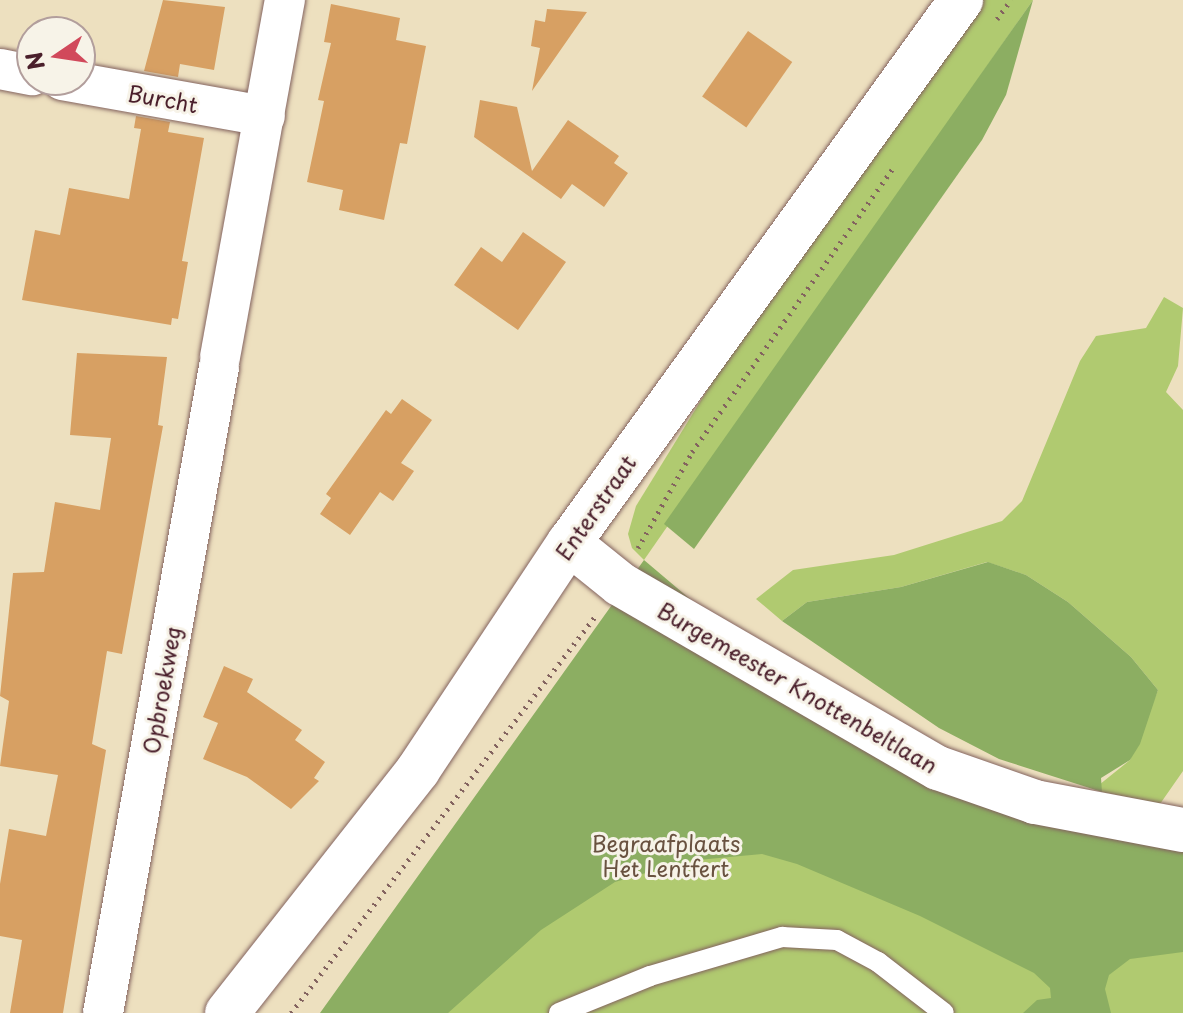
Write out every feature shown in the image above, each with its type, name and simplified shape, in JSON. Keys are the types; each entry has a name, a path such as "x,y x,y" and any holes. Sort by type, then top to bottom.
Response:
{"main road":[{"name":"Enterstraat","path":"227,1013 418,770 569,543 977,13"},
{"name":"Burgemeester Knottenbeltlaan","path":"569,543 620,584 938,768 1035,802 1183,830"}],"street":[{"name":"Opbroekweg","path":"103,1013 285,0"},
{"name":"Burcht","path":"96,86 265,116"}],"lane":[{"path":"559,1013 650,976 782,937 837,940 878,962 944,1013"}],"path":[{"path":"977,13 1011,0"},
{"path":"291,1013 620,584 692,452 901,156"}],"green space":[{"path":"983,0 1033,0 644,560 632,548 628,534 636,506 722,366"},
{"path":"1033,0 1006,95 982,140 694,549 664,524"},
{"path":"1164,297 1183,308 1178,366 1166,392 1183,410 1183,771 1160,804 1102,792 1099,785 1130,760 1158,690 1131,657 1068,602 1026,575 987,562 901,587 807,602 782,621 756,599 793,570 894,555 1002,521 1022,501 1080,361 1096,336 1146,328"},
{"name":"Begraafplaats Het Lentfert","path":"644,560 716,621 868,730 1183,848 1183,952 1130,959 1109,975 1105,989 1111,1013 1023,1013 1037,1000 1051,998 1050,988 1034,973 920,916 797,864 762,854 687,861 615,882 541,930 448,1013 320,1013"},
{"path":"988,562 1026,575 1068,602 1131,657 1158,690 1140,744 1130,760 1101,778 1102,792 999,759 939,728 782,621 807,602 901,587"},
{"name":"Begraafplaats Het Lentfert","path":"622,646 1183,889 1183,1013 355,1013"}],"building":[{"path":"163,0 225,7 214,70 180,64 178,77 144,71"},
{"path":"331,4 400,18 396,40 426,46 407,144 400,143 384,220 339,210 343,190 307,182 324,101 318,100 331,43 324,42"},
{"path":"547,9 587,12 532,91 540,48 531,46 535,20 545,22"},
{"path":"748,31 792,62 746,128 702,97"},
{"path":"480,100 517,107 532,171 568,120 619,156 614,163 628,173 604,207 572,184 561,199 474,137"},
{"path":"136,116 170,122 168,132 204,138 182,261 188,262 178,319 172,318 171,325 22,300 35,230 60,235 69,188 129,199 141,129 134,128"},
{"path":"523,232 566,262 518,330 454,285 481,247 502,262"},
{"path":"77,353 167,357 158,425 163,426 122,654 107,651 92,744 106,750 63,1013 10,1013 22,940 0,936 0,884 9,829 46,836 58,775 0,766 9,701 0,696 13,573 44,572 55,502 100,510 111,438 70,435"},
{"path":"402,399 432,420 401,463 414,471 393,501 380,492 350,535 320,514 331,498 326,494 386,410 391,414"},
{"path":"224,666 253,679 247,692 302,730 295,740 325,762 314,778 319,781 291,809 247,777 203,759 218,723 203,717"}]}
